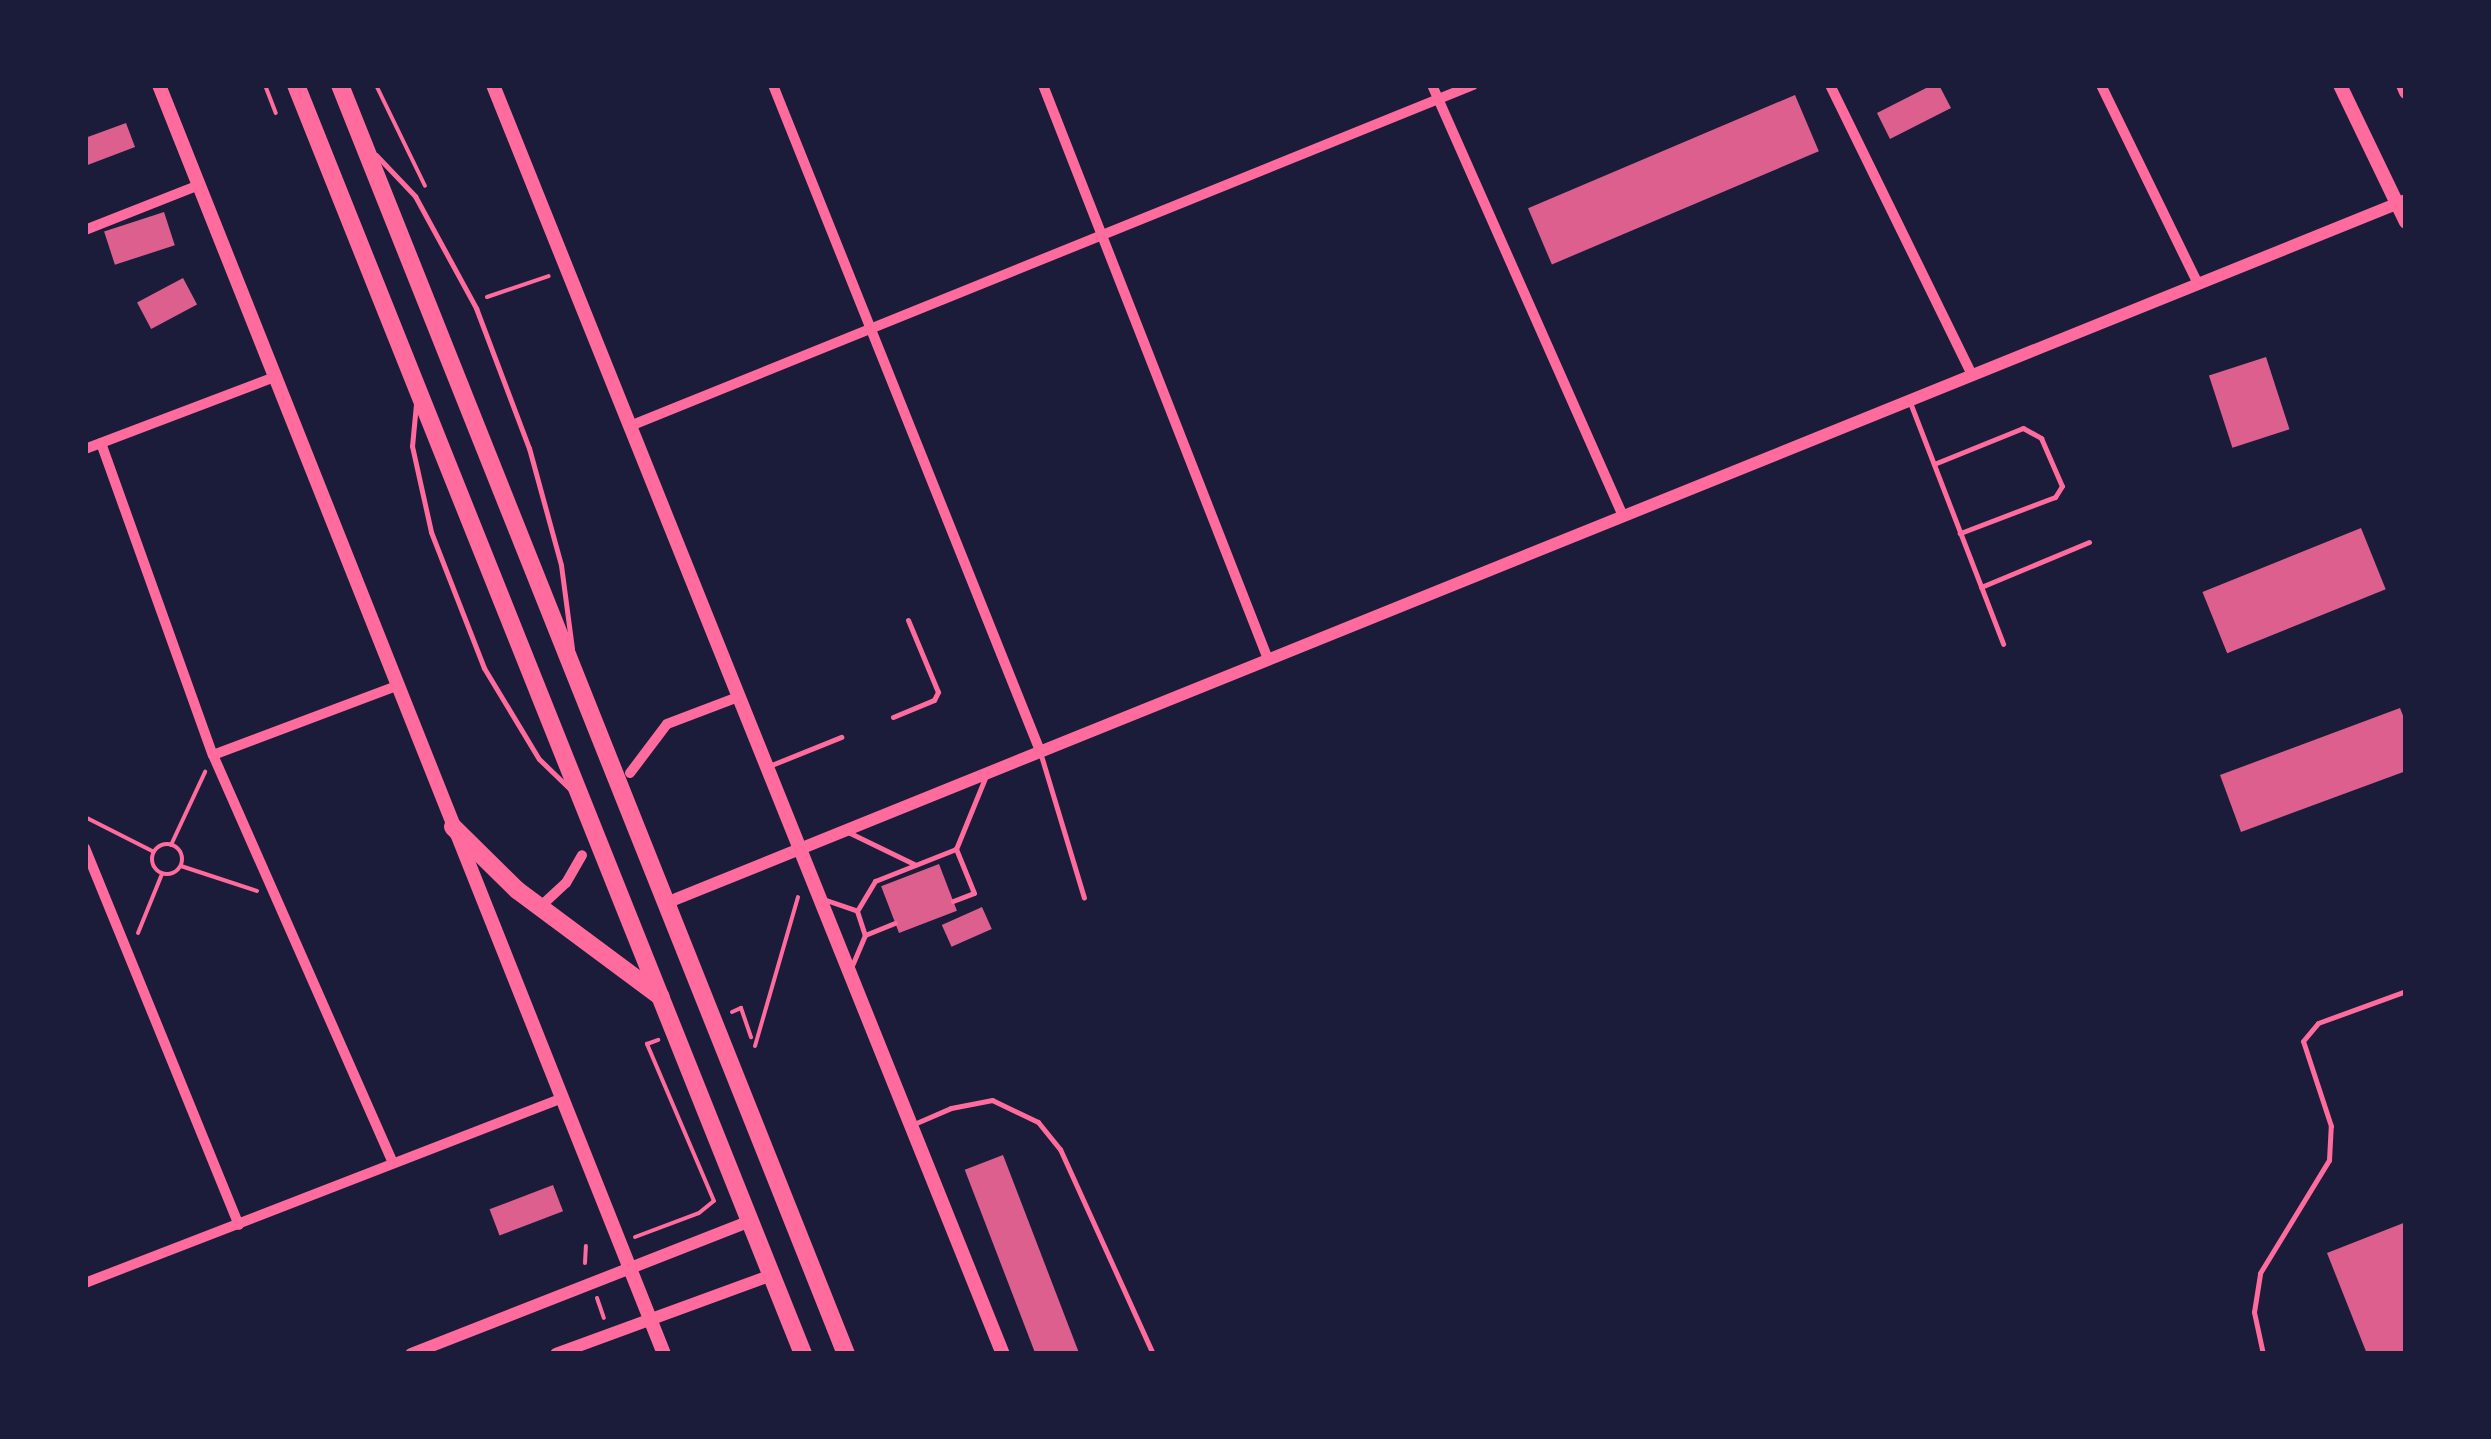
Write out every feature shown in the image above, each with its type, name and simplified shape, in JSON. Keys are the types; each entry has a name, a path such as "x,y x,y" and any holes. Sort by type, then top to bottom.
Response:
{"highway":[{"path":"296,85 803,1354"},
{"path":"340,85 846,1354"},
{"path":"453,826 488,865 662,998"}],"main road":[{"path":"159,85 664,1354"},
{"path":"493,85 914,1124 1000,1354"},
{"path":"2340,85 2402,202 2406,222"}],"street":[{"path":"773,85 1040,752"},
{"path":"1042,85 1268,660"},
{"path":"1432,85 1623,516"},
{"path":"630,426 1473,85"},
{"path":"1830,85 1972,375"},
{"path":"2101,85 2198,284"},
{"path":"85,230 199,185"},
{"path":"666,902 2402,202"},
{"path":"85,449 275,377"},
{"path":"101,444 212,755 393,1163"},
{"path":"212,755 397,686"},
{"path":"630,772 666,724 738,697"},
{"path":"85,848 239,1225"},
{"path":"541,906 566,883 582,856"},
{"path":"85,1283 560,1099"},
{"path":"411,1354 750,1220"},
{"path":"556,1354 772,1274"}],"lane":[{"path":"362,141 416,196 476,308 529,448 552,532 577,680"},
{"path":"418,386 412,446 431,532 484,668 539,760 583,802"},
{"path":"1909,400 2002,644"},
{"path":"1934,464 2023,428 2041,438 2062,486 2055,497 1960,533"},
{"path":"1981,587 2088,542"},
{"path":"893,716 934,700 938,692 908,620"},
{"path":"769,766 840,738"},
{"path":"1040,752 1084,898"},
{"path":"953,901 974,893 956,849 987,773"},
{"path":"845,830 914,864"},
{"path":"856,911 875,881 956,849"},
{"path":"824,899 856,911 866,935"},
{"path":"851,968 866,935 895,924"},
{"path":"2263,1354 2254,1312 2260,1273 2329,1160 2331,1126 2303,1041 2318,1023 2406,991"},
{"path":"914,1124 950,1108 992,1100 1038,1122 1060,1149 1152,1354"}],"path":[{"path":"265,85 276,113"},
{"path":"376,85 432,198"},
{"path":"483,298 568,270"},
{"path":"85,817 154,852 171,845 212,755"},
{"path":"162,874 172,874 181,866 182,854 171,845"},
{"path":"154,852 152,862 162,874"},
{"path":"181,866 276,897"},
{"path":"129,956 162,874"},
{"path":"754,1046 798,897"},
{"path":"741,1008 752,1037"},
{"path":"626,1239 699,1213 714,1201 648,1044"},
{"path":"585,1263 586,1246"},
{"path":"594,1290 606,1322"}],"building":[{"path":"1939,85 1951,108 1890,139 1877,113"},
{"path":"1795,95 1819,151 1552,264 1528,208"},
{"path":"126,123 135,147 85,166 85,138"},
{"path":"164,212 175,245 115,265 104,231"},
{"path":"183,278 197,304 151,329 137,302"},
{"path":"2266,357 2289,429 2232,448 2209,376"},
{"path":"2361,528 2386,589 2227,653 2202,592"},
{"path":"2400,708 2406,723 2406,771 2241,832 2220,775"},
{"path":"939,864 957,911 899,933 881,886"},
{"path":"982,907 992,929 952,947 942,925"},
{"path":"1003,1155 1079,1354 1035,1354 965,1170"},
{"path":"553,1185 563,1211 500,1236 490,1209"},
{"path":"2406,1222 2406,1354 2367,1354 2327,1253"}]}
